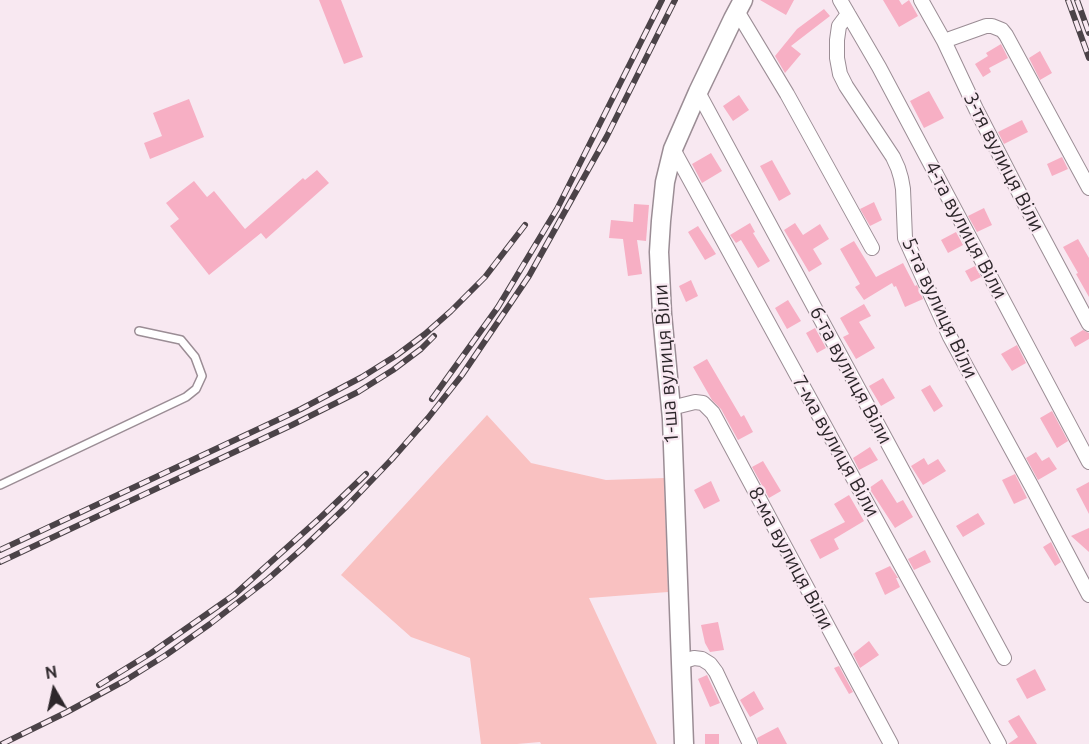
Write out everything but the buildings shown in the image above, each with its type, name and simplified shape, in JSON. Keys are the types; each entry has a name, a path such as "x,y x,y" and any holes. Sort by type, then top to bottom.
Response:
{"main road":[{"name":"1-ша вулиця Віли","path":"684,744 671,408 659,252 665,182 673,149 740,6"}],"street":[{"name":"4-та вулиця Віли","path":"840,0 879,68 1089,462"},
{"name":"3-тя вулиця Віли","path":"921,0 1089,324"},
{"path":"740,6 872,248"},
{"name":"5-та вулиця Віли","path":"848,15 839,26 837,40 840,74 893,157 902,178 905,238 950,337 1089,596"},
{"path":"944,41 986,26 1002,30 1089,188"},
{"name":"6-та вулиця Віли","path":"698,92 1004,658"},
{"name":"7-ма вулиця Віли","path":"673,149 999,744"},
{"name":"8-ма вулиця Віли","path":"671,408 695,402 703,403 713,412 891,744"},
{"path":"681,662 694,657 710,664 750,744"}],"lane":[{"path":"0,485 186,398 196,389 202,376 195,357 181,340 139,331"}],"shaded area":[{"path":"487,415 531,463 606,480 664,478 668,592 589,598 657,744 541,744 540,742 481,744 470,658 411,637 341,575"}],"railway":[{"path":"432,399 498,307 557,209 662,0"},
{"path":"2,744 126,680 210,624 302,549 392,459 462,375 529,276 607,136 675,0"},
{"path":"1068,0 1089,58"},
{"path":"1077,0 1089,33"},
{"path":"0,550 301,409 362,377 397,355 451,311 485,277 525,225"},
{"path":"0,562 358,392 393,370 434,336"},
{"path":"99,685 151,653 234,595 366,474"}]}
